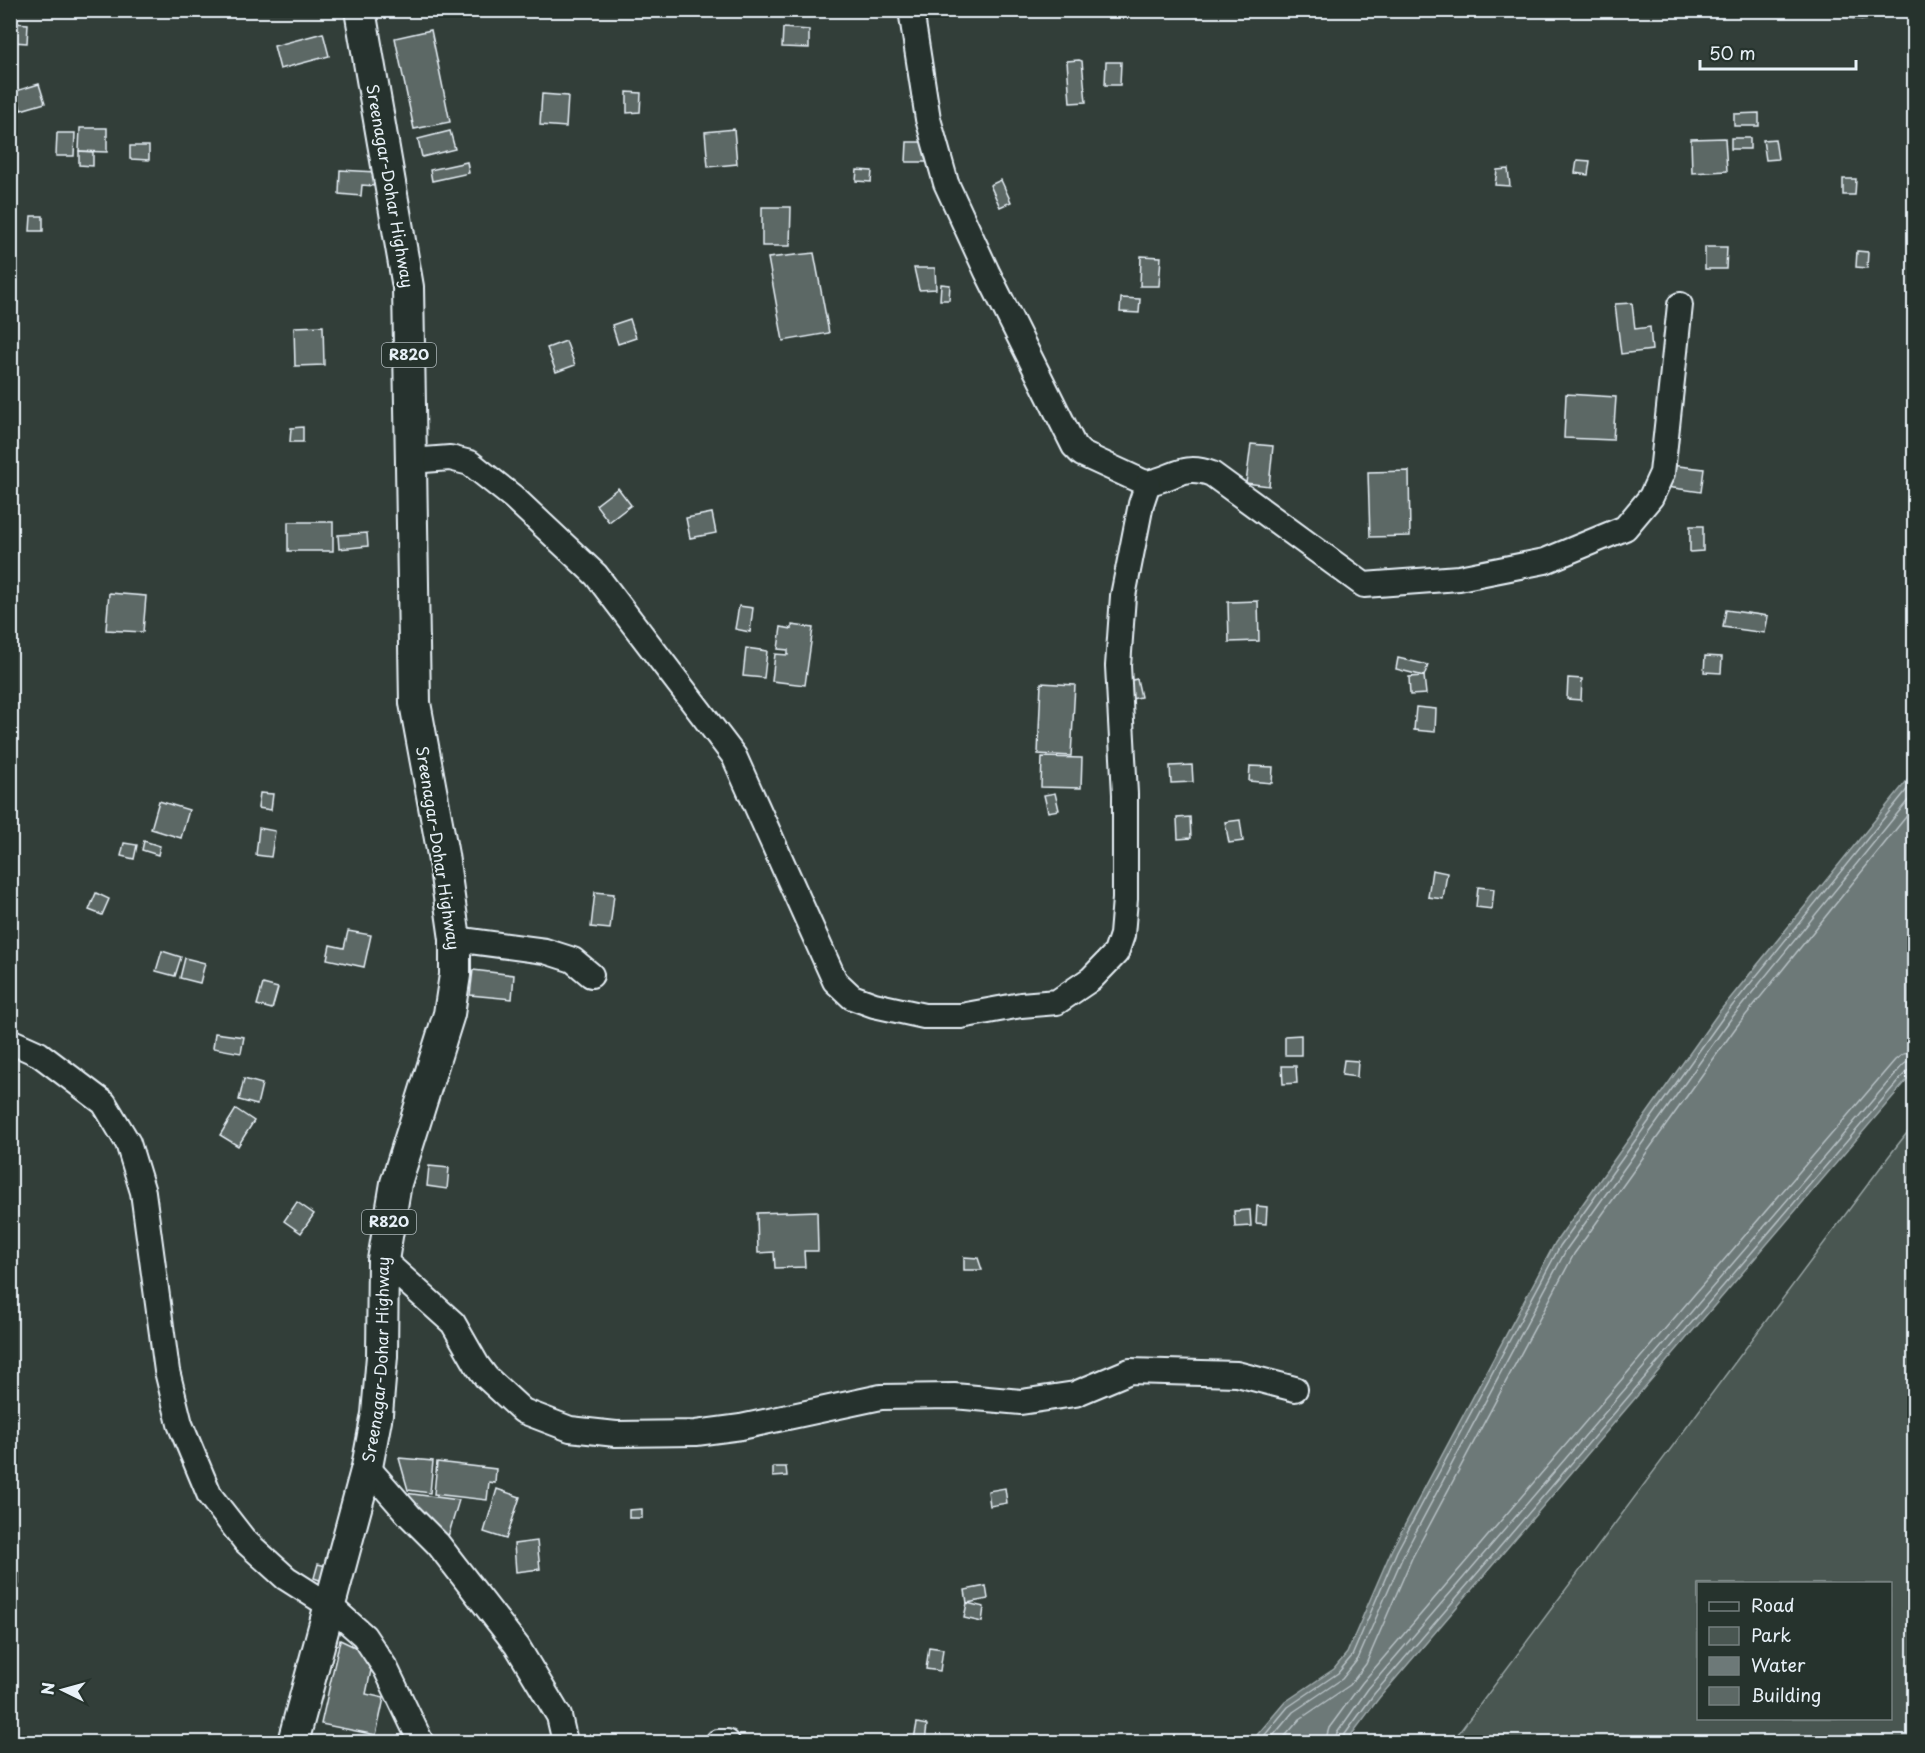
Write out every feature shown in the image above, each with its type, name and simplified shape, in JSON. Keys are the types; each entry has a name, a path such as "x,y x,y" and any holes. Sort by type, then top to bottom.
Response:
{"main road":[{"name":"Sreenagar-Dohar Highway","path":"293,1743 367,1467 377,1414 381,1367 383,1260 396,1183 449,1014 455,975 455,939 443,855 416,703 408,287 360,10"}],"street":[{"path":"911,10 928,119 946,183 987,272 1074,446 1088,458 1148,483 1189,469 1212,474 1367,585 1459,578 1545,561 1625,528 1651,497 1662,472 1680,305"},
{"path":"411,461 450,458 470,463 513,497 596,575 734,756 835,981 852,997 874,1005 924,1016 961,1016 1022,1005 1057,1002 1091,979 1116,953 1122,935 1125,899 1125,794 1118,666 1123,596 1141,504 1148,483"},
{"path":"455,939 545,951 573,960 591,975"},
{"path":"10,1041 39,1054 104,1103 128,1143 143,1192 167,1371 180,1424 210,1496 244,1541 286,1578 330,1606 364,1636 386,1669 421,1743"},
{"path":"383,1260 453,1323 486,1377 522,1411 570,1429 616,1434 696,1433 741,1427 881,1397 954,1396 1021,1402 1075,1394 1130,1371 1237,1374 1295,1389"},
{"path":"367,1467 438,1544 517,1646 559,1716 565,1743"},
{"path":"718,1743 727,1743"}],"green space":[{"path":"1914,1124 1914,1742 1452,1742 1889,1156"}],"water":[{"path":"1914,772 1914,1072 1379,1698 1346,1742 1251,1742 1285,1702 1334,1669 1347,1653 1392,1549 1555,1243 1719,1012"}],"building":[{"path":"1851,10 1867,10 1866,20 1850,18"},
{"path":"14,23 28,24 27,43 13,42"},
{"path":"783,28 809,30 809,48 782,47"},
{"path":"431,30 450,122 414,129 395,38"},
{"path":"323,33 329,56 280,69 274,46"},
{"path":"1067,61 1082,61 1086,102 1070,103"},
{"path":"1106,62 1121,62 1120,85 1105,85"},
{"path":"39,84 45,103 21,110 16,91"},
{"path":"627,92 641,93 640,112 627,113"},
{"path":"542,94 568,96 566,127 540,125"},
{"path":"1759,113 1759,126 1734,126 1734,114"},
{"path":"80,128 107,128 107,152 79,151"},
{"path":"734,129 737,164 708,167 705,132"},
{"path":"450,131 455,149 422,157 418,139"},
{"path":"57,133 75,133 74,156 56,156"},
{"path":"1725,138 1727,171 1692,173 1691,139"},
{"path":"1731,138 1750,138 1750,149 1731,149"},
{"path":"1775,139 1778,159 1766,160 1763,140"},
{"path":"907,142 930,142 929,162 906,162"},
{"path":"130,146 149,146 149,160 130,159"},
{"path":"79,151 93,152 93,166 79,165"},
{"path":"1577,160 1590,161 1588,175 1575,173"},
{"path":"467,162 469,173 432,181 430,170"},
{"path":"1508,169 1510,186 1495,185 1497,170"},
{"path":"340,170 376,172 375,186 362,185 361,196 339,194"},
{"path":"857,170 872,171 871,182 856,181"},
{"path":"1843,179 1856,179 1855,195 1843,195"},
{"path":"1001,180 1011,202 1000,207 990,185"},
{"path":"762,207 791,207 790,246 762,246"},
{"path":"31,216 43,216 43,231 30,231"},
{"path":"1705,247 1727,247 1726,269 1705,269"},
{"path":"1857,251 1868,252 1867,268 1856,267"},
{"path":"814,253 829,333 783,341 768,258"},
{"path":"1141,256 1161,257 1159,286 1140,286"},
{"path":"914,268 935,268 936,289 919,290"},
{"path":"941,284 950,285 949,300 940,300"},
{"path":"1121,298 1140,299 1139,313 1120,312"},
{"path":"1632,303 1635,329 1650,327 1652,350 1621,354 1615,304"},
{"path":"630,319 636,338 618,344 612,325"},
{"path":"323,326 324,365 295,366 294,327"},
{"path":"566,341 575,365 556,372 547,348"},
{"path":"1566,394 1616,397 1613,440 1564,438"},
{"path":"303,427 303,442 290,442 291,428"},
{"path":"1251,444 1273,446 1269,486 1246,483"},
{"path":"1670,465 1704,469 1701,492 1667,487"},
{"path":"1409,471 1410,536 1370,537 1368,472"},
{"path":"618,488 631,505 609,522 596,505"},
{"path":"712,513 716,533 690,538 686,518"},
{"path":"288,522 333,522 333,551 288,551"},
{"path":"1690,526 1703,526 1703,551 1690,552"},
{"path":"367,533 368,546 339,549 338,535"},
{"path":"109,593 146,596 143,632 106,630"},
{"path":"1258,601 1259,641 1229,642 1228,602"},
{"path":"739,606 753,608 750,632 735,629"},
{"path":"1726,610 1768,616 1765,633 1723,627"},
{"path":"792,625 813,628 805,685 772,681 775,654 788,655 788,650 778,649 781,627 792,629"},
{"path":"746,648 767,651 764,678 743,676"},
{"path":"1705,656 1722,657 1721,673 1704,672"},
{"path":"1398,658 1428,665 1424,676 1396,669"},
{"path":"1424,676 1426,694 1410,695 1409,677"},
{"path":"1568,678 1582,679 1581,700 1567,699"},
{"path":"1137,679 1141,697 1127,700 1123,682"},
{"path":"1041,683 1075,685 1071,756 1038,754"},
{"path":"1416,707 1436,709 1435,732 1414,730"},
{"path":"1042,757 1082,758 1081,788 1041,787"},
{"path":"1192,765 1193,782 1171,783 1170,766"},
{"path":"1250,766 1273,767 1272,783 1249,781"},
{"path":"260,793 273,794 271,810 258,808"},
{"path":"1055,793 1059,810 1048,812 1044,795"},
{"path":"159,801 189,810 181,838 151,829"},
{"path":"1190,817 1191,838 1178,839 1177,818"},
{"path":"1240,820 1243,841 1229,843 1225,822"},
{"path":"259,828 275,831 271,857 256,855"},
{"path":"144,841 160,846 158,855 142,850"},
{"path":"124,843 137,845 134,859 121,856"},
{"path":"1432,870 1447,873 1443,899 1428,897"},
{"path":"1478,887 1494,889 1492,909 1476,907"},
{"path":"595,892 614,894 610,929 591,927"},
{"path":"96,893 109,899 102,915 89,910"},
{"path":"348,931 371,935 364,967 327,959 330,945 344,948"},
{"path":"162,951 181,957 175,976 156,971"},
{"path":"185,958 205,963 200,983 180,978"},
{"path":"473,970 514,975 512,999 470,995"},
{"path":"263,984 278,988 272,1009 257,1005"},
{"path":"215,1033 244,1037 241,1053 213,1048"},
{"path":"1301,1035 1301,1055 1285,1055 1285,1036"},
{"path":"1344,1060 1358,1061 1357,1077 1342,1075"},
{"path":"1282,1066 1296,1066 1297,1083 1283,1084"},
{"path":"244,1079 262,1084 257,1105 239,1100"},
{"path":"236,1109 254,1121 238,1146 220,1135"},
{"path":"429,1166 449,1168 447,1189 427,1186"},
{"path":"297,1202 314,1214 301,1233 284,1221"},
{"path":"1257,1206 1267,1207 1266,1224 1256,1223"},
{"path":"1250,1210 1251,1226 1235,1227 1234,1211"},
{"path":"817,1211 818,1251 804,1251 805,1267 775,1268 774,1252 758,1253 757,1213"},
{"path":"964,1257 978,1258 982,1270 964,1270"},
{"path":"399,1458 433,1461 430,1493 408,1490"},
{"path":"437,1462 496,1469 495,1483 489,1482 487,1500 434,1494"},
{"path":"773,1467 786,1467 787,1476 773,1477"},
{"path":"1005,1488 1007,1503 990,1506 988,1491"},
{"path":"497,1489 520,1497 506,1539 484,1532"},
{"path":"397,1492 459,1500 447,1540"},
{"path":"642,1509 642,1518 629,1518 629,1510"},
{"path":"537,1541 540,1569 516,1572 514,1544"},
{"path":"318,1564 330,1567 325,1582 314,1578"},
{"path":"10,1573 19,1573 19,1584 10,1584"},
{"path":"986,1586 988,1599 967,1603 965,1590"},
{"path":"967,1603 984,1607 982,1622 964,1618"},
{"path":"340,1640 374,1656 366,1694 384,1698 376,1735 321,1724"},
{"path":"929,1647 943,1649 940,1671 926,1669"},
{"path":"917,1723 927,1725 925,1741 914,1739"}]}
